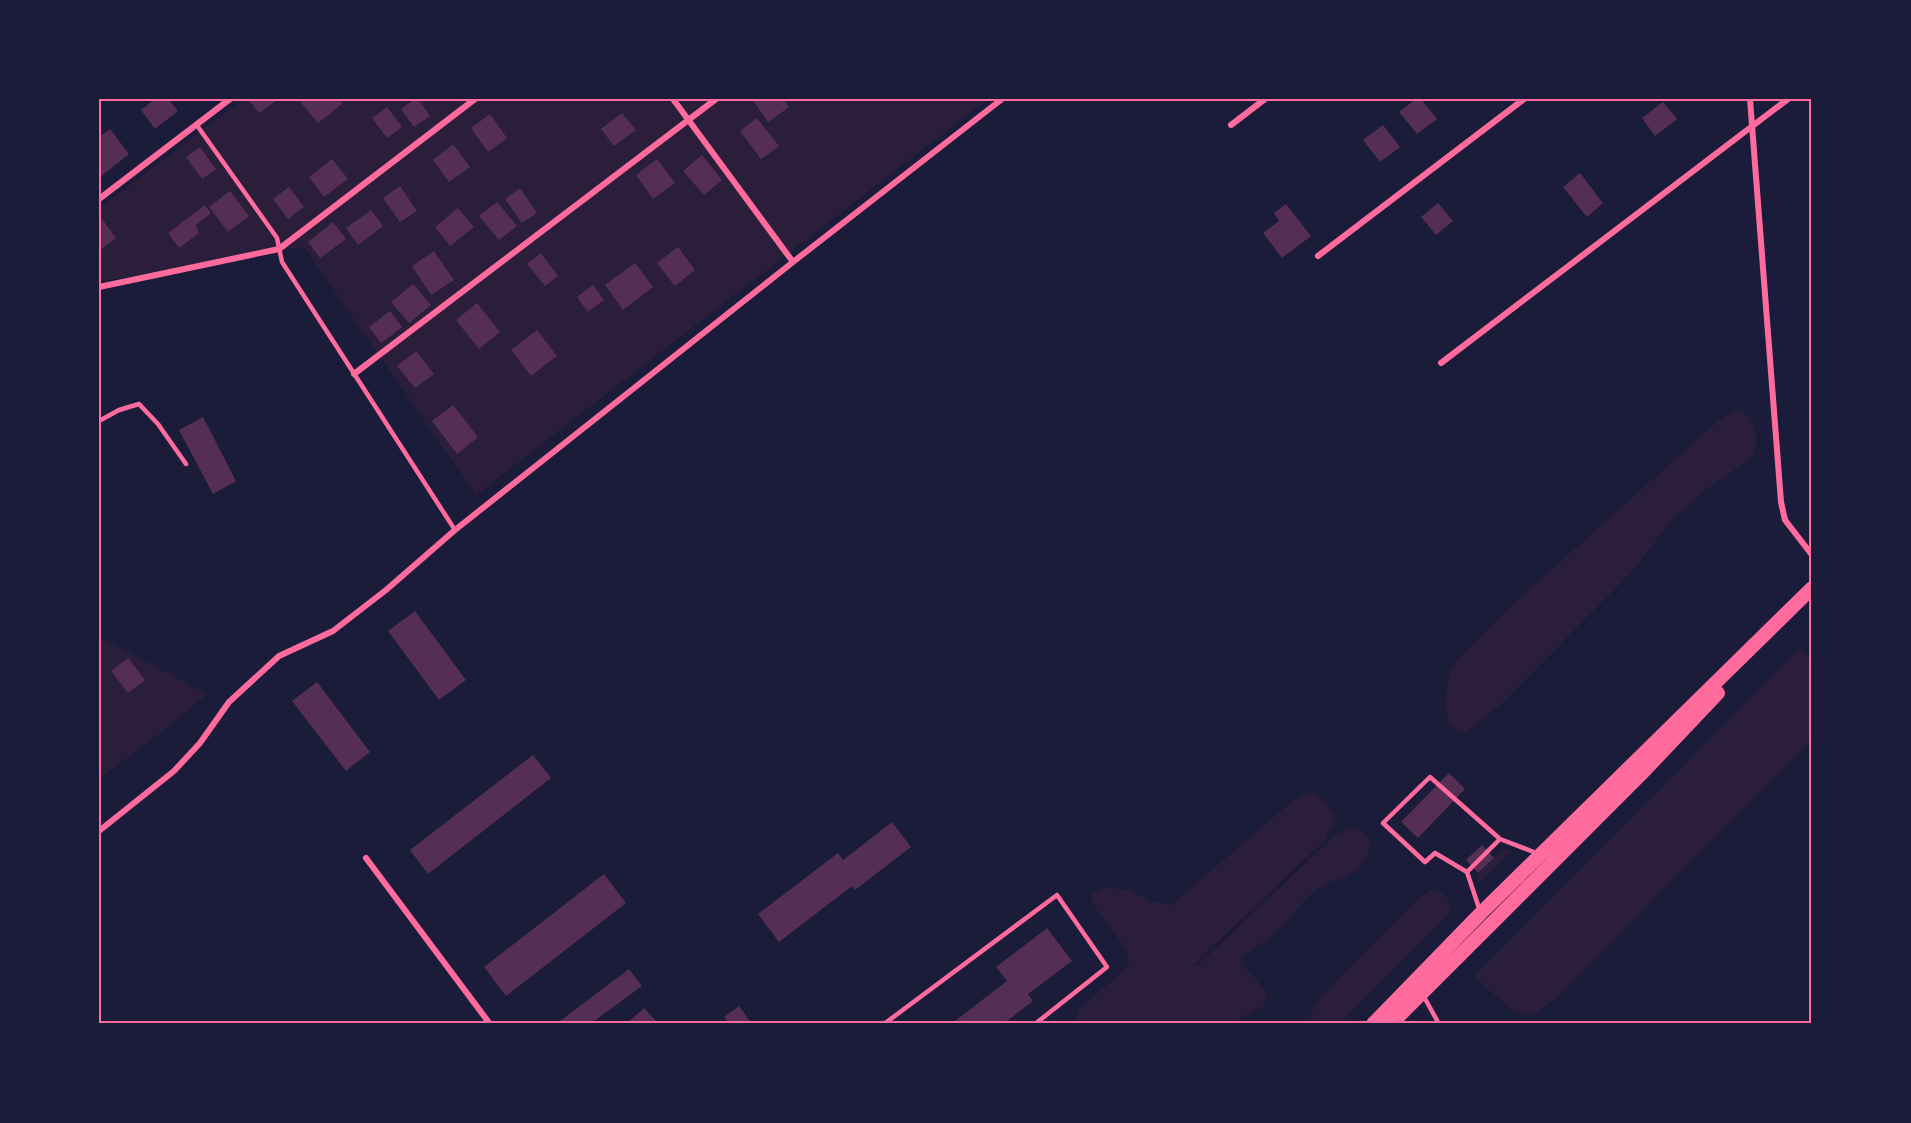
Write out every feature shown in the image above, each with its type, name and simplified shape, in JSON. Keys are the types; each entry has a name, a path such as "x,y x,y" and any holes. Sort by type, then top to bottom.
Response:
{"main road":[{"path":"1391,1024 1812,588"},
{"path":"1373,1024 1481,913 1641,764 1812,593"}],"street":[{"path":"99,198 230,99"},
{"path":"99,287 279,249 475,99"},
{"path":"673,99 793,262"},
{"path":"354,374 716,99"},
{"path":"99,831 174,771 200,743 229,702 279,656 333,631 386,590 455,530 1002,99"},
{"path":"1231,125 1265,99"},
{"path":"1318,256 1524,99"},
{"path":"1750,99 1781,502 1785,520 1812,555"},
{"path":"1442,363 1788,99"},
{"path":"366,858 490,1024"}],"lane":[{"path":"196,124 277,238 282,262 455,530"},
{"path":"99,421 119,410 139,404 158,424 186,464"},
{"path":"1481,913 1467,872 1435,853 1425,862 1383,823 1430,777 1500,839 1541,855"},
{"path":"1467,872 1500,839"},
{"path":"884,1024 1057,895 1107,967 1035,1024"},
{"path":"1422,992 1439,1024"}],"shaded area":[{"path":"243,99 988,99 476,495 304,247 99,282 99,208"},
{"path":"1734,410 1743,411 1750,418 1756,432 1757,444 1753,455 1727,476 1714,483 1671,520 1633,571 1499,706 1465,732 1452,728 1445,705 1449,674 1456,661 1513,604 1719,420"},
{"path":"99,637 208,694 99,779"},
{"path":"1801,648 1812,661 1812,739 1553,1001 1532,1016 1511,1010 1474,976"},
{"path":"1309,792 1317,795 1337,817 1324,841 1193,965 1197,966 1334,836 1349,828 1359,828 1368,838 1371,847 1359,867 1312,893 1278,931 1241,958 1268,996 1264,1006 1241,1017 1233,1024 1075,1024 1078,1010 1125,969 1129,962 1127,951 1091,901 1092,894 1105,887 1130,890 1153,902 1171,905 1291,802"},
{"path":"1505,848 1511,852 1479,883 1477,875"},
{"path":"1430,890 1435,890 1447,897 1452,908 1444,919 1340,1024 1313,1024 1311,1016 1316,1003 1386,930"}],"building":[{"path":"155,99 168,99 178,111 155,129 141,110"},
{"path":"248,99 278,99 259,113"},
{"path":"298,99 338,99 342,104 318,123"},
{"path":"418,99 430,116 414,127 401,109"},
{"path":"752,99 783,99 789,107 768,122"},
{"path":"1416,99 1421,99 1437,119 1417,134 1399,112"},
{"path":"1663,102 1677,119 1655,136 1642,118"},
{"path":"387,107 402,127 387,138 372,118"},
{"path":"622,113 636,130 614,146 601,129"},
{"path":"490,114 507,138 488,152 471,128"},
{"path":"757,118 779,146 761,159 740,131"},
{"path":"1383,125 1400,147 1380,162 1363,140"},
{"path":"110,129 129,154 99,178 99,137"},
{"path":"453,144 470,167 449,182 433,160"},
{"path":"200,147 216,169 202,179 186,157"},
{"path":"702,155 722,180 704,195 683,171"},
{"path":"332,159 348,179 324,197 309,177"},
{"path":"657,159 675,183 653,199 636,175"},
{"path":"1580,173 1603,203 1587,217 1563,187"},
{"path":"400,186 417,211 400,222 383,198"},
{"path":"289,187 304,207 288,219 273,199"},
{"path":"520,188 537,213 522,223 505,199"},
{"path":"230,191 249,216 228,232 209,207"},
{"path":"497,202 517,226 499,240 479,216"},
{"path":"1438,203 1453,221 1436,235 1421,217"},
{"path":"1286,204 1311,236 1282,258 1263,233 1279,221 1274,213"},
{"path":"205,205 211,213 196,225 199,233 179,248 168,233"},
{"path":"458,208 474,227 450,246 435,227"},
{"path":"371,210 383,226 358,245 346,228"},
{"path":"99,215 116,238 99,251"},
{"path":"333,222 346,239 320,258 308,242"},
{"path":"678,247 695,270 675,286 657,263"},
{"path":"434,251 454,280 431,295 412,266"},
{"path":"541,253 558,276 545,286 527,264"},
{"path":"635,263 653,287 623,310 605,285"},
{"path":"413,284 431,305 409,323 391,302"},
{"path":"593,285 604,300 588,312 577,297"},
{"path":"477,303 500,332 479,349 456,320"},
{"path":"390,311 402,327 381,343 369,327"},
{"path":"537,330 557,356 531,376 511,350"},
{"path":"416,351 434,374 415,388 397,366"},
{"path":"453,405 478,437 457,454 432,421"},
{"path":"203,417 236,481 213,494 179,430"},
{"path":"415,611 466,680 439,700 388,631"},
{"path":"128,658 145,680 128,693 111,671"},
{"path":"317,682 370,752 346,771 292,701"},
{"path":"533,755 551,778 428,874 410,850"},
{"path":"1449,773 1465,789 1418,838 1401,822"},
{"path":"892,822 911,847 855,890 852,886 779,942 758,914 838,853 843,860"},
{"path":"1482,845 1494,858 1478,873 1466,860"},
{"path":"604,874 626,903 506,996 484,967"},
{"path":"1047,928 1072,961 1028,994 1033,1001 1003,1024 951,1024 1007,981 996,967"},
{"path":"629,969 642,986 590,1024 556,1024"},
{"path":"739,1006 752,1024 729,1024 724,1017"},
{"path":"644,1008 659,1024 626,1024"}]}
